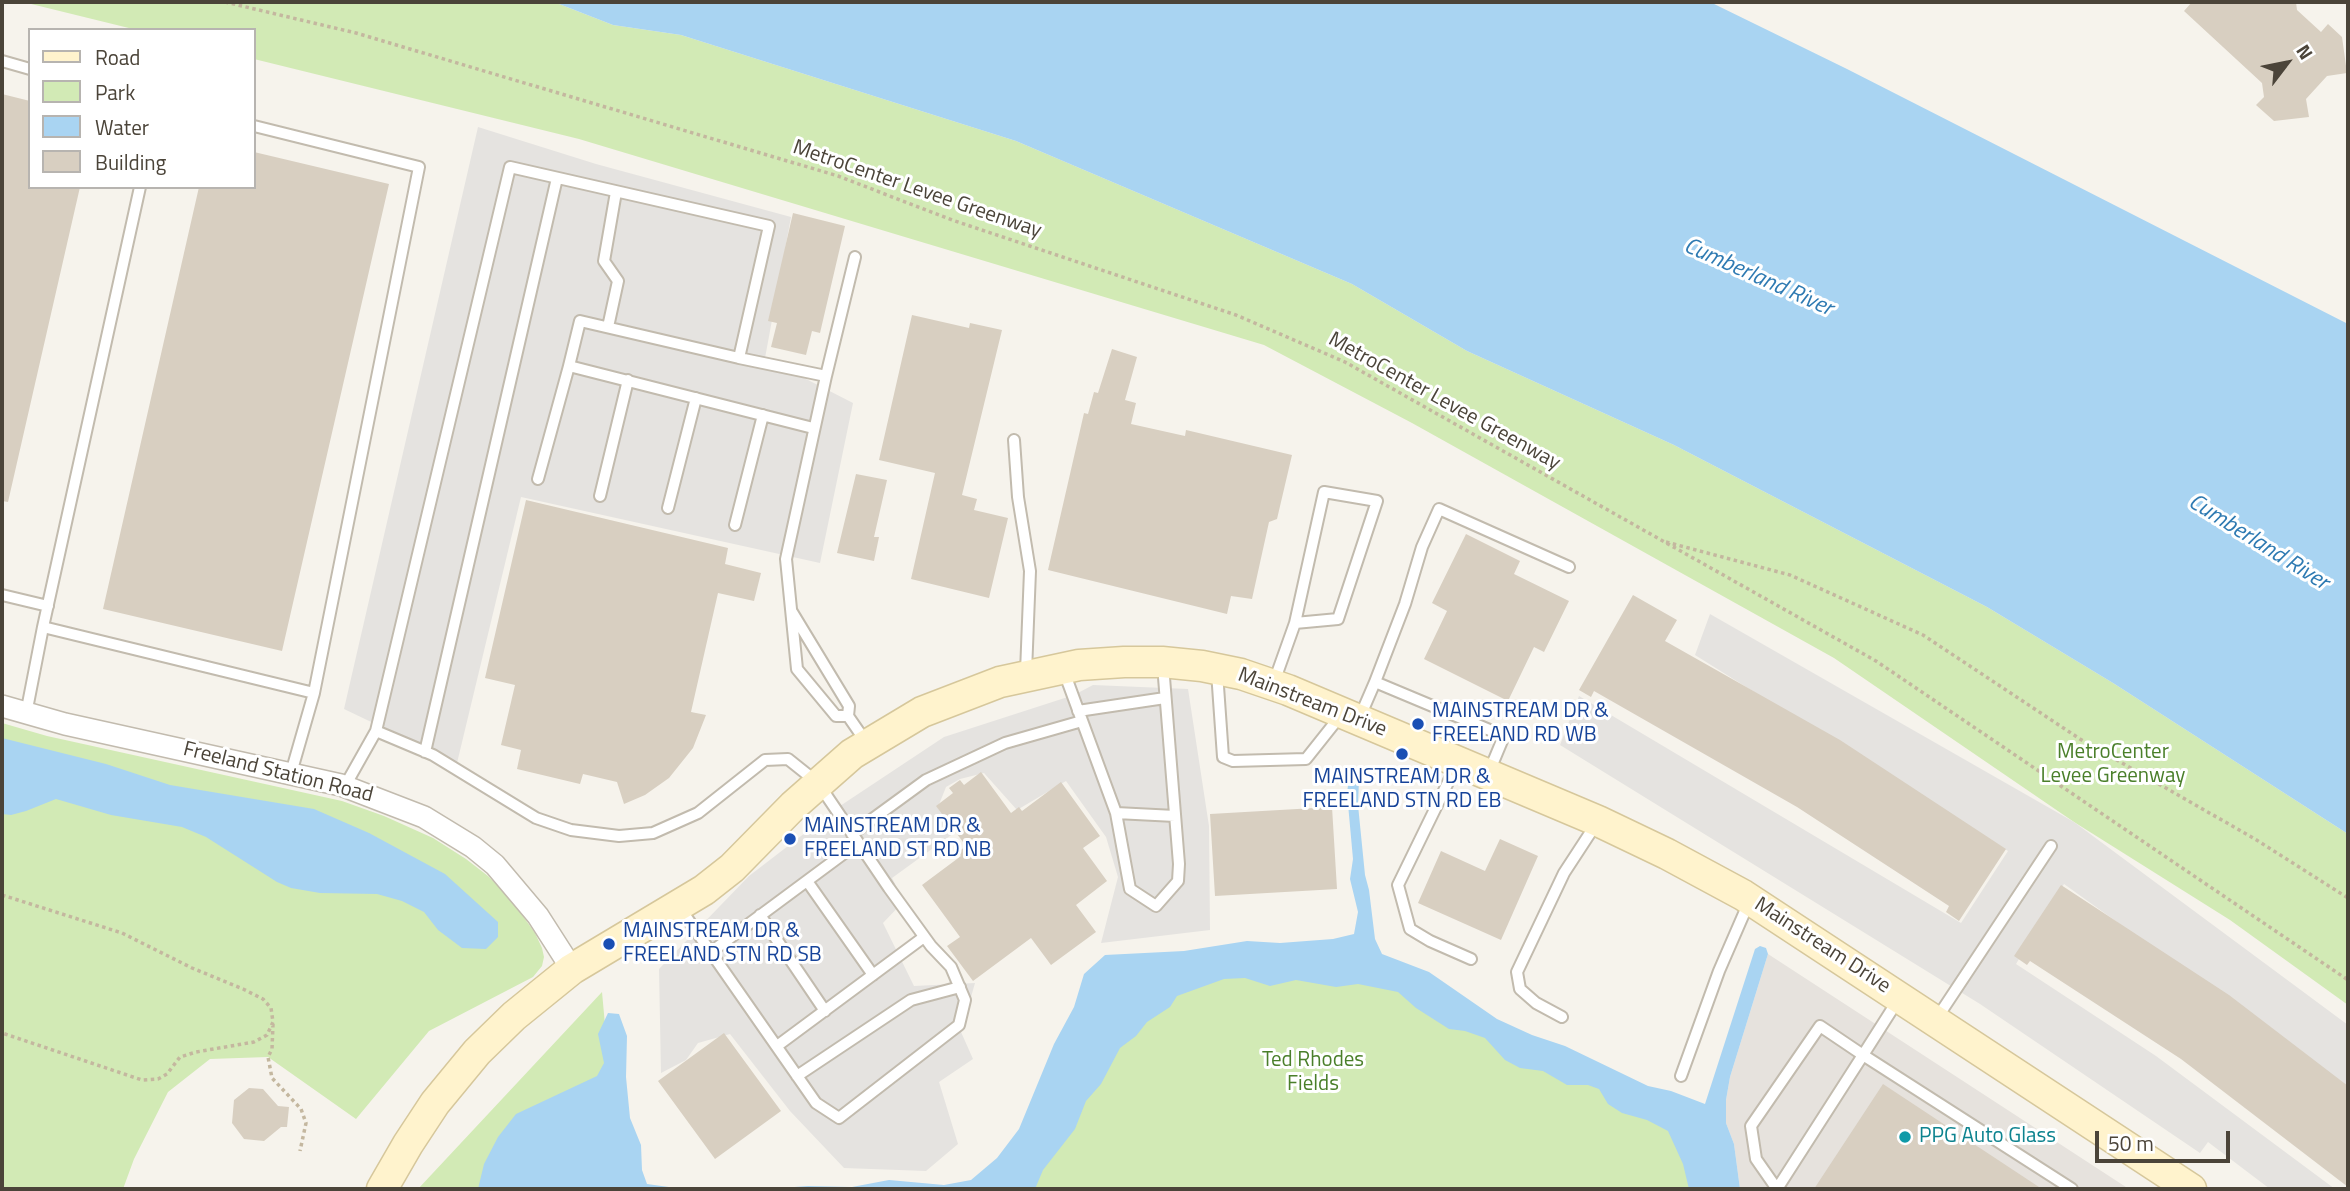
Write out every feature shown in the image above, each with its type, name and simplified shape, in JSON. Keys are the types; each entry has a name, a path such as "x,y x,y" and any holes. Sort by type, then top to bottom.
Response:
{"street":[{"name":"Mainstream Drive","path":"382,1189 435,1103 477,1052 514,1016 572,969 704,890 732,868 818,783 868,744 922,712 1000,682 1063,668 1124,662 1162,662 1217,669 1273,685 1351,715 1598,821 1668,854 1750,899 2191,1189"},
{"name":"Freeland Station Road","path":"2,706 26,714 345,786 424,817 488,859 514,885 538,916 572,969"}],"lane":[{"path":"2,61 28,68"},
{"path":"256,126 419,166 314,693 290,772"},
{"path":"345,786 376,731 510,167 769,226 739,358"},
{"path":"425,752 557,178"},
{"path":"26,714 140,189"},
{"path":"608,327 618,281 604,261 616,191"},
{"path":"848,716 836,716 797,669 786,559 813,428 855,257"},
{"path":"538,479 580,321 826,376"},
{"path":"569,366 813,428"},
{"path":"600,496 628,380"},
{"path":"668,508 696,398"},
{"path":"736,525 763,415"},
{"path":"1014,440 1018,497 1030,571 1026,675"},
{"path":"1273,685 1295,623 1324,492 1377,501 1338,619 1295,623"},
{"path":"1217,669 1223,757 1233,761 1306,759 1351,715 1375,682 1405,604 1422,547 1439,509 1569,567"},
{"path":"2,595 48,606"},
{"path":"792,612 849,706 848,716 868,744"},
{"path":"43,627 314,693"},
{"path":"1063,668 1116,813 1130,889 1156,906 1178,881 1180,864 1162,662"},
{"path":"1375,682 1504,736 1488,774"},
{"path":"710,952 807,881 926,780 1004,743 1080,716 1165,698"},
{"path":"376,731 425,752 536,818 571,830 619,836 653,832 698,813 765,760 788,759 818,783 924,937 951,967 965,1000 959,1026 839,1118 817,1103 678,906"},
{"path":"1458,761 1398,885 1410,929 1471,959"},
{"path":"1116,813 1175,816"},
{"path":"1562,1017 1536,1003 1520,989 1517,972 1564,873 1598,821"},
{"path":"1935,1021 2051,846"},
{"path":"807,881 873,975"},
{"path":"1681,1076 1719,971 1750,899"},
{"path":"760,915 825,1011"},
{"path":"777,1046 924,937"},
{"path":"797,1076 911,1000 960,987"},
{"path":"1900,998 1863,1055 1777,1189 1756,1159 1751,1126 1819,1026 1863,1055 2072,1189"}],"path":[{"name":"MetroCenter Levee Greenway","path":"225,2 356,33 838,176 952,220 1236,315 1345,362 1876,661 2348,980"},
{"path":"1661,541 1790,575 1923,635 2080,739 2255,839 2348,898"},
{"path":"2,895 121,933 263,999 271,1008 273,1022 272,1049 268,1057 271,1077 301,1109 306,1123 300,1151"},
{"path":"2,1034 142,1080 158,1079 167,1074 180,1057 254,1042 267,1035 273,1022"}],"shaded area":[{"path":"478,127 596,164 791,217 765,358 853,403 820,563 521,497 457,763 344,709"},
{"path":"1710,614 2074,822 2348,1025 2348,1088 2064,884 2016,964 2156,1056 2335,1189 2270,1189 2208,1142 2200,1153 1980,1004 1560,745 1579,696 1961,923 2008,851 1695,655"},
{"path":"1093,685 1188,689 1209,826 1210,930 1101,943 1118,877 1106,837 1066,781 1017,810 984,773 960,779 946,787 938,807 954,833 892,878 904,901 883,923 914,986 975,983 961,1032 973,1059 939,1082 958,1144 926,1171 844,1168 790,1111 730,1034 698,1043 686,1060 661,1073 659,969 749,876 840,806 944,737 1074,695"},
{"path":"1768,954 2129,1189 1740,1189 1734,1144 1726,1123 1726,1100 1730,1077"}],"green space":[{"name":"MetroCenter Levee Greenway","path":"23,2 554,2 613,25 681,35 1016,141 1352,284 1467,351 1674,445 1987,607 2113,683 2348,834 2348,1005 2230,920 2074,822 1834,658 1412,423 1264,345 579,139 256,59 256,28 129,28"},
{"path":"2,723 47,736 342,801 433,838 488,876 510,898 535,933 544,957 542,966 533,977 429,1031 356,1119 268,1057 210,1059 168,1092 134,1159 123,1189 2,1189"},
{"name":"Ted Rhodes Fields","path":"1332,955 1702,1135 1725,1189 981,1189 1042,1124 1112,980"},
{"path":"602,992 620,1189 418,1189"}],"water":[{"name":"Cumberland River","path":"554,2 1710,2 2348,324 2348,834 2113,683 1987,607 1674,445 1467,351 1352,284 1016,141 681,35 613,25"},
{"path":"2,738 106,764 170,785 314,809 369,833 445,874 498,922 498,937 486,949 462,948 438,930 424,912 402,901 377,894 320,893 291,888 206,837 182,827 111,815 56,799 26,811 11,815 2,814"},
{"path":"1350,770 1359,779 1358,805 1365,875 1375,939 1382,954 1429,972 1497,1019 1565,1046 1648,1086 1671,1091 1705,1104 1755,949 1760,946 1766,948 1768,954 1730,1077 1726,1100 1726,1123 1734,1144 1740,1189 1689,1189 1683,1164 1668,1131 1647,1120 1622,1113 1608,1104 1599,1089 1588,1085 1567,1085 1543,1071 1520,1068 1505,1060 1485,1038 1449,1029 1416,1008 1398,992 1358,984 1336,987 1296,980 1270,986 1245,978 1224,979 1177,996 1170,1007 1147,1022 1136,1036 1120,1048 1101,1084 1086,1101 1075,1129 1043,1170 1035,1189 767,1189 852,1187 889,1180 944,1185 971,1180 997,1158 1019,1129 1054,1044 1074,1007 1084,974 1105,955 1184,951 1247,941 1280,943 1333,939 1354,934 1358,912 1350,879 1353,859 1347,793"},
{"path":"608,1013 619,1014 627,1036 626,1077 630,1118 641,1145 642,1170 647,1184 676,1188 764,1189 478,1189 484,1164 498,1137 516,1114 597,1076 604,1063 598,1034"}],"building":[{"path":"2192,2 2296,2 2297,10 2321,32 2328,24 2342,37 2347,73 2327,76 2306,99 2309,117 2274,121 2256,105 2264,97 2262,83 2184,11"},
{"path":"2,94 28,100 28,189 80,189 8,502 2,501"},
{"path":"256,152 389,184 282,651 103,609 199,189 256,189"},
{"path":"793,213 845,226 820,333 812,331 806,355 771,347 777,323 768,321"},
{"path":"912,315 969,328 970,323 1002,330 962,495 977,499 974,510 1008,518 989,598 911,579 935,473 879,460"},
{"path":"1112,349 1137,357 1125,400 1136,403 1131,424 1185,436 1186,430 1292,455 1277,519 1269,522 1252,599 1231,596 1227,614 1048,570 1084,413 1088,414 1094,392 1098,393"},
{"path":"856,474 887,480 874,537 879,537 874,561 837,553"},
{"path":"526,500 728,548 725,564 761,573 754,601 718,593 691,712 706,715 693,748 669,778 645,795 624,804 617,782 583,774 580,784 517,769 521,750 501,745 515,685 485,678"},
{"path":"1466,534 1520,561 1514,574 1569,601 1544,652 1534,647 1508,701 1424,659 1447,611 1432,603"},
{"path":"1633,595 1677,620 1665,641 1840,740 2006,849 1959,921 1946,912 1949,906 1797,807 1594,691 1591,697 1579,690"},
{"path":"981,772 1011,813 1019,807 1022,811 1061,782 1100,836 1083,848 1107,881 1076,905 1096,932 1051,965 1031,938 973,981 947,946 960,937 922,885 961,856 958,852 966,846 936,806 953,793 949,788 960,780 964,785"},
{"path":"1332,807 1337,889 1215,896 1210,814"},
{"path":"1500,839 1538,856 1501,940 1418,903 1441,851 1485,871"},
{"path":"2061,885 2229,995 2348,1086 2348,1187 2181,1059 2030,961 2027,965 2014,956"},
{"path":"724,1033 781,1111 715,1159 658,1081"},
{"name":"PPG Auto Glass","path":"1883,1084 2042,1189 1814,1189"},
{"path":"249,1088 263,1089 278,1106 289,1107 287,1127 281,1127 264,1141 244,1139 232,1123 234,1100"}],"place":[{"name":"MAINSTREAM DR & FREELAND RD WB","path":"1418,724"},
{"name":"MAINSTREAM DR & FREELAND STN RD EB","path":"1402,754"},
{"name":"MAINSTREAM DR & FREELAND ST RD NB","path":"790,839"},
{"name":"MAINSTREAM DR & FREELAND STN RD SB","path":"609,944"},
{"name":"PPG Auto Glass","path":"1905,1137"}]}
